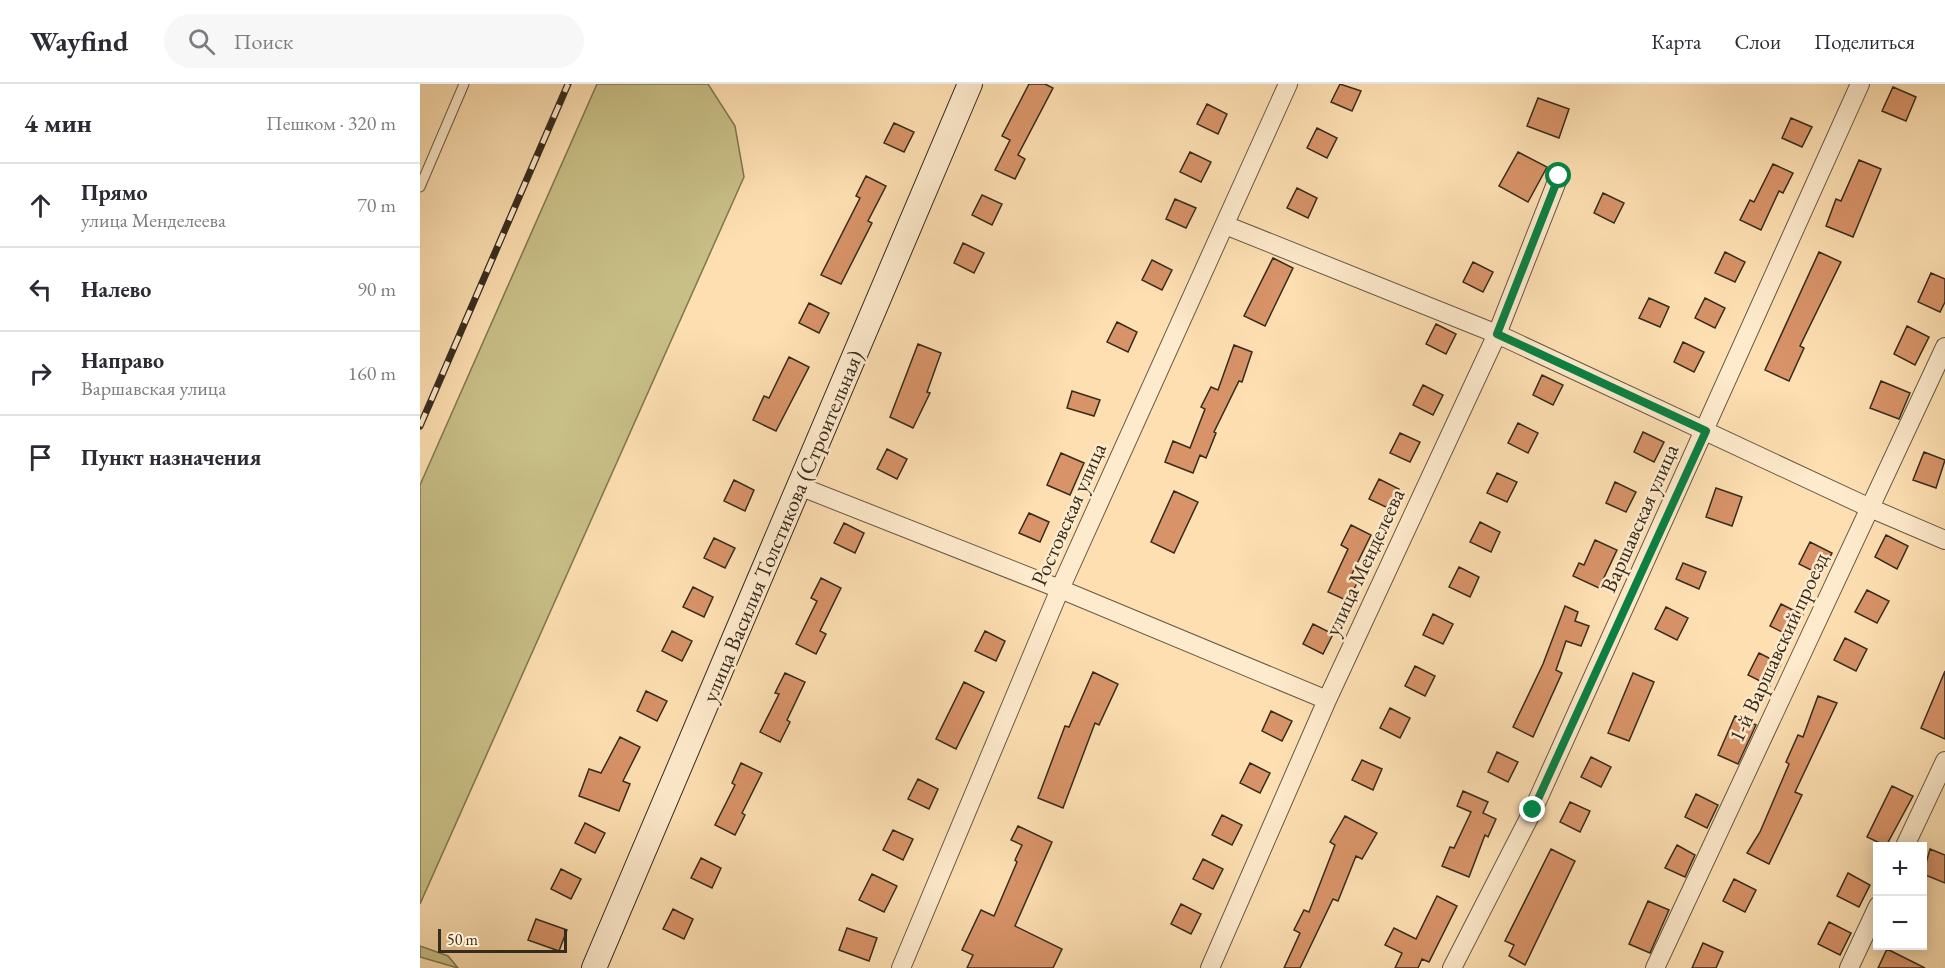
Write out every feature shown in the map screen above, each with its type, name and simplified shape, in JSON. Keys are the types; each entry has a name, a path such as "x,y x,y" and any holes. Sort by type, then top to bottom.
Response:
{"main road":[{"name":"улица Василия Толстикова (Строительная)","path":"594,968 970,84"}],"street":[{"name":"Ростовская улица","path":"901,968 1060,589 1288,84"},
{"name":"Варшавская улица","path":"1452,968 1533,810 1706,431 1860,84"},
{"name":"улица Менделеева","path":"1210,968 1327,700 1497,334 1559,176"},
{"path":"1225,225 1497,334 1870,508 1945,540"},
{"name":"1-й Варшавский проезд","path":"1655,968 1945,347"},
{"path":"799,486 1060,589 1327,700"},
{"path":"1907,842 1945,761"},
{"path":"1849,968 1873,917"}],"lane":[{"path":"420,187 464,84"}],"shaded area":[{"path":"597,84 708,84 735,126 744,177 420,904 420,485"},
{"path":"420,946 448,956 458,968 420,957"}],"building":[{"path":"1029,84 1045,84 1053,88 1018,155 1025,159 1015,179 995,170 1010,140 1002,136"},
{"path":"1340,84 1361,91 1352,111 1331,102"},
{"path":"1893,87 1916,97 1906,121 1882,111"},
{"path":"1538,98 1569,109 1559,138 1527,126"},
{"path":"1207,104 1227,114 1218,134 1197,124"},
{"path":"1791,118 1812,127 1802,147 1782,138"},
{"path":"894,123 914,132 904,152 884,143"},
{"path":"1317,128 1337,138 1327,158 1307,148"},
{"path":"1190,152 1211,162 1201,182 1180,172"},
{"path":"1518,152 1547,167 1528,202 1499,186"},
{"path":"1859,160 1881,169 1853,237 1826,226 1836,199 1841,201"},
{"path":"1773,164 1793,173 1783,193 1779,191 1761,230 1740,220 1750,200 1754,202"},
{"path":"866,176 886,186 868,221 872,223 841,284 821,275 860,198 856,196"},
{"path":"1297,188 1317,198 1308,218 1287,208"},
{"path":"1603,193 1624,203 1614,223 1594,213"},
{"path":"982,195 1002,204 992,225 972,215"},
{"path":"1175,199 1196,208 1186,228 1166,219"},
{"path":"963,243 984,253 974,273 954,263"},
{"path":"1725,252 1745,262 1735,282 1715,273"},
{"path":"1819,252 1841,262 1800,346 1804,348 1789,381 1765,370"},
{"path":"1273,258 1293,268 1265,326 1244,316"},
{"path":"1152,260 1172,270 1162,290 1142,280"},
{"path":"1473,262 1493,272 1483,292 1463,282"},
{"path":"1931,273 1945,279 1945,302 1940,312 1918,302"},
{"path":"1649,298 1669,307 1660,327 1639,318"},
{"path":"1705,298 1725,308 1715,328 1695,318"},
{"path":"809,303 829,313 819,333 799,323"},
{"path":"1117,322 1137,332 1128,352 1107,342"},
{"path":"1436,324 1456,334 1446,354 1426,344"},
{"path":"1907,326 1929,337 1915,365 1894,354"},
{"path":"1683,342 1704,352 1694,372 1674,362"},
{"path":"918,344 941,353 927,392 930,393 913,428 890,417"},
{"path":"1234,345 1252,352 1242,382 1239,381 1214,432 1216,433 1206,458 1200,455 1193,473 1165,462 1173,441 1190,448 1205,409 1201,407 1211,387 1218,390"},
{"path":"789,357 809,367 776,431 753,420 764,396 769,398"},
{"path":"1542,375 1563,385 1553,405 1533,395"},
{"path":"1881,381 1910,393 1899,419 1870,408"},
{"path":"1423,385 1443,395 1433,415 1413,405"},
{"path":"1072,391 1100,400 1094,416 1067,408"},
{"path":"1518,423 1538,433 1528,453 1508,443"},
{"path":"1643,432 1664,442 1654,462 1634,452"},
{"path":"1400,433 1420,442 1410,462 1390,453"},
{"path":"887,449 907,459 897,479 877,469"},
{"path":"1924,452 1945,460 1936,488 1913,480"},
{"path":"1061,453 1084,463 1070,495 1047,485"},
{"path":"1497,473 1517,482 1507,502 1487,493"},
{"path":"1379,479 1399,489 1390,509 1369,499"},
{"path":"734,480 754,490 745,511 724,501"},
{"path":"1615,482 1636,492 1626,512 1606,503"},
{"path":"1716,488 1742,497 1732,526 1706,517"},
{"path":"1174,491 1198,502 1174,553 1151,542"},
{"path":"1029,513 1049,522 1040,542 1019,533"},
{"path":"1480,522 1500,532 1491,552 1470,542"},
{"path":"844,523 864,533 855,553 834,543"},
{"path":"1351,525 1371,535 1350,578 1358,581 1348,601 1328,592 1348,549 1341,545"},
{"path":"1886,535 1908,546 1897,569 1875,557"},
{"path":"714,538 735,548 725,568 704,558"},
{"path":"1595,540 1617,550 1599,588 1573,576 1579,563 1584,565"},
{"path":"1810,542 1832,553 1821,575 1799,564"},
{"path":"1683,563 1706,572 1699,589 1676,579"},
{"path":"1459,567 1479,577 1470,597 1449,587"},
{"path":"821,578 841,588 820,631 826,634 816,654 796,644 817,601 811,598"},
{"path":"693,587 713,597 704,617 683,607"},
{"path":"1867,590 1889,601 1877,623 1855,612"},
{"path":"1781,604 1803,615 1792,637 1770,626"},
{"path":"1565,606 1578,612 1575,621 1589,626 1581,646 1566,641 1556,670 1562,673 1533,737 1513,727 1543,664"},
{"path":"1666,607 1688,618 1677,640 1655,629"},
{"path":"1433,614 1453,624 1443,644 1423,635"},
{"path":"1313,624 1333,634 1323,654 1303,644"},
{"path":"672,631 692,641 682,661 662,651"},
{"path":"985,631 1005,641 996,661 975,651"},
{"path":"1845,638 1867,649 1856,671 1834,660"},
{"path":"1759,653 1781,664 1770,686 1748,675"},
{"path":"1415,666 1435,676 1425,696 1405,686"},
{"path":"1945,671 1945,739 1921,728"},
{"path":"1093,672 1118,684 1099,725 1095,723 1063,808 1038,798 1065,726 1069,727"},
{"path":"785,673 805,682 787,720 790,722 780,742 760,732 779,694 775,693"},
{"path":"1633,673 1654,682 1629,741 1608,733"},
{"path":"964,682 984,692 956,749 936,739"},
{"path":"646,691 667,701 657,721 637,711"},
{"path":"1818,696 1837,703 1795,792 1802,795 1769,864 1747,853 1760,832 1789,764 1786,762 1798,735 1803,737"},
{"path":"1390,708 1410,718 1400,738 1380,728"},
{"path":"1271,711 1292,721 1282,741 1262,731"},
{"path":"1735,716 1756,725 1738,764 1718,755"},
{"path":"620,737 640,747 623,781 630,784 619,811 579,796 589,769 601,773"},
{"path":"1497,752 1518,762 1508,782 1488,772"},
{"path":"1591,757 1611,767 1601,787 1581,777"},
{"path":"1362,760 1382,769 1373,790 1352,780"},
{"path":"741,763 762,773 742,813 745,815 735,835 715,825 735,785 732,783"},
{"path":"1250,763 1270,773 1260,793 1240,783"},
{"path":"918,779 938,789 929,809 908,799"},
{"path":"1892,786 1913,796 1888,842 1878,842 1867,837"},
{"path":"1463,791 1488,802 1483,813 1496,819 1488,837 1485,835 1469,877 1442,866 1450,847 1454,848 1471,812 1457,806"},
{"path":"1696,794 1718,805 1707,828 1685,817"},
{"path":"1570,802 1590,811 1580,832 1560,822"},
{"path":"1222,815 1242,825 1232,845 1212,835"},
{"path":"1345,816 1377,833 1362,859 1356,856 1338,901 1333,899 1300,968 1284,968 1300,933 1294,930 1304,910 1309,912 1335,845 1330,842"},
{"path":"585,823 605,833 595,853 575,843"},
{"path":"1018,826 1052,842 1015,926 1062,949 1053,968 967,968 973,955 962,950 981,910 994,916 1017,862 1015,860 1022,845 1011,840"},
{"path":"893,830 913,839 903,860 883,850"},
{"path":"1677,845 1695,855 1685,877 1665,868"},
{"path":"1551,849 1575,861 1525,965 1509,956 1514,945 1505,941"},
{"path":"1930,849 1945,855 1945,883 1927,876"},
{"path":"701,858 721,868 712,888 691,878"},
{"path":"1203,859 1223,869 1213,889 1193,879"},
{"path":"561,869 581,879 571,899 551,889"},
{"path":"1848,873 1870,885 1859,907 1837,896"},
{"path":"872,874 897,886 884,912 859,900"},
{"path":"1734,879 1756,890 1745,912 1723,901"},
{"path":"1437,896 1457,906 1429,962 1422,959 1418,968 1395,968 1402,953 1385,945 1394,928 1416,939"},
{"path":"1648,901 1669,910 1650,953 1629,944"},
{"path":"1181,904 1201,914 1191,934 1171,924"},
{"path":"673,909 693,919 684,939 663,929"},
{"path":"536,919 567,930 559,951 528,940"},
{"path":"1829,922 1851,933 1840,955 1818,944"},
{"path":"847,928 877,938 869,961 839,950"},
{"path":"1703,943 1723,952 1716,968 1692,968"},
{"path":"1887,950 1889,950 1925,968 1878,968"}],"railway":[{"path":"420,426 568,84"}],"route":[{"path":"1533,810 1706,431 1497,334 1559,176"}]}
